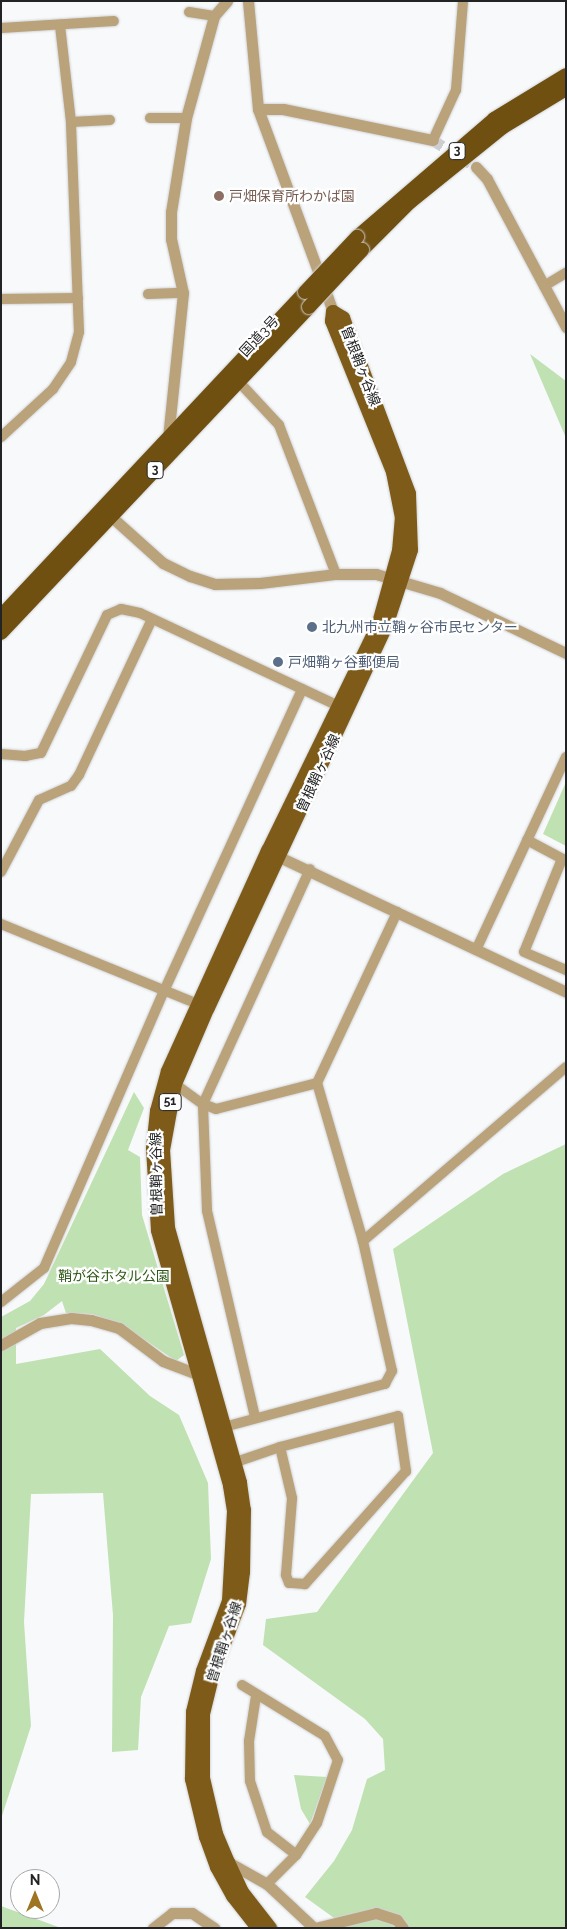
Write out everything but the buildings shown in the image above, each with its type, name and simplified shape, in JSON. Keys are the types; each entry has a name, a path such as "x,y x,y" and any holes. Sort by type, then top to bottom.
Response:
{"highway":[{"name":"国道3号","path":"1,633 168,438 305,292 494,120 566,75"},
{"name":"国道3号","path":"1,616 238,382 309,307 359,244 503,127 566,89"}],"main road":[{"name":"曽根鞘ヶ谷線","path":"258,1928 233,1896 217,1867 206,1837 192,1779 193,1712 203,1671 229,1602 235,1536 230,1485 197,1374 158,1230 153,1149 158,1111 168,1071 198,1004 273,854 342,708 398,581 402,518 393,472 332,321 333,312"},
{"name":"曽根鞘ヶ谷線","path":"270,1928 242,1892 228,1862 208,1803 201,1744 209,1687 238,1604 243,1572 244,1510 224,1427 168,1228 163,1150 175,1084 273,854"}],"street":[{"path":"168,438 183,293 172,238 171,212 186,118 214,16 227,1"},
{"path":"248,1 258,109 333,312"},
{"path":"258,109 283,109 433,140 456,90 463,1"},
{"path":"189,12 214,16"},
{"path":"1,28 114,20"},
{"path":"1,437 53,388 70,362 79,332 71,122 60,25"},
{"path":"150,118 186,118"},
{"path":"71,122 110,120"},
{"path":"476,168 487,179 566,327"},
{"path":"544,286 566,273"},
{"path":"148,294 183,293"},
{"path":"1,300 78,298"},
{"path":"238,382 279,425 336,574"},
{"path":"106,512 163,563 215,584 260,583 336,574 376,574 440,593 566,654"},
{"path":"1,754 25,756 41,753 107,615 121,609 152,619 342,708"},
{"path":"1,872 39,800 71,786 79,775 152,619"},
{"path":"1,1302 44,1268 164,991 302,689"},
{"path":"476,950 566,758"},
{"path":"527,840 562,859 524,952 566,970"},
{"path":"273,854 310,869 566,992"},
{"path":"255,1417 207,1210 203,1104 310,869"},
{"path":"224,1427 255,1417 385,1384 392,1371 363,1241 317,1083 397,912"},
{"path":"1,924 198,1004"},
{"path":"363,1241 566,1067"},
{"path":"175,1084 203,1104 216,1109 317,1083"},
{"path":"1,1345 40,1323 70,1318 91,1320 119,1328 163,1361 197,1374"},
{"path":"233,1463 280,1447 398,1416 406,1471 305,1584 289,1582 286,1574 292,1498 280,1447"},
{"path":"242,1685 256,1696 325,1736 338,1760 317,1822 296,1855 267,1884"},
{"path":"256,1696 249,1741 250,1781 266,1832 296,1855"},
{"path":"228,1862 267,1884 314,1928 337,1920 376,1913 396,1920 402,1928"},
{"path":"153,1928 172,1914 192,1914 214,1928"}],"green space":[{"path":"530,354 566,381 566,438"},
{"path":"566,782 566,846 543,834"},
{"name":"鞘が谷ホタル公園","path":"134,1092 144,1108 128,1150 140,1157 142,1215 184,1355 176,1361 123,1325 92,1314 66,1313 62,1301 44,1315 16,1328 16,1364 100,1349 150,1396 179,1415 208,1483 211,1559 191,1623 169,1626 141,1697 138,1750 112,1752 113,1615 103,1493 31,1494 24,1622 31,1726 1,1819 1,1317 30,1301 44,1284"},
{"path":"566,1144 566,1928 348,1928 305,1897 334,1861 352,1830 367,1779 385,1770 383,1739 365,1719 263,1645 266,1619 317,1612 433,1453 393,1249 503,1174"},
{"path":"294,1775 327,1777 310,1824 301,1809"},
{"path":"1,1906 10,1909 10,1919 36,1919 61,1928 1,1928"}],"tunnel":[{"path":"433,140 476,167"}],"place":[{"name":"戸畑保育所わかば園","path":"219,196"},
{"name":"北九州市立鞘ヶ谷市民センター","path":"312,627"},
{"name":"戸畑鞘ヶ谷郵便局","path":"278,662"}]}
